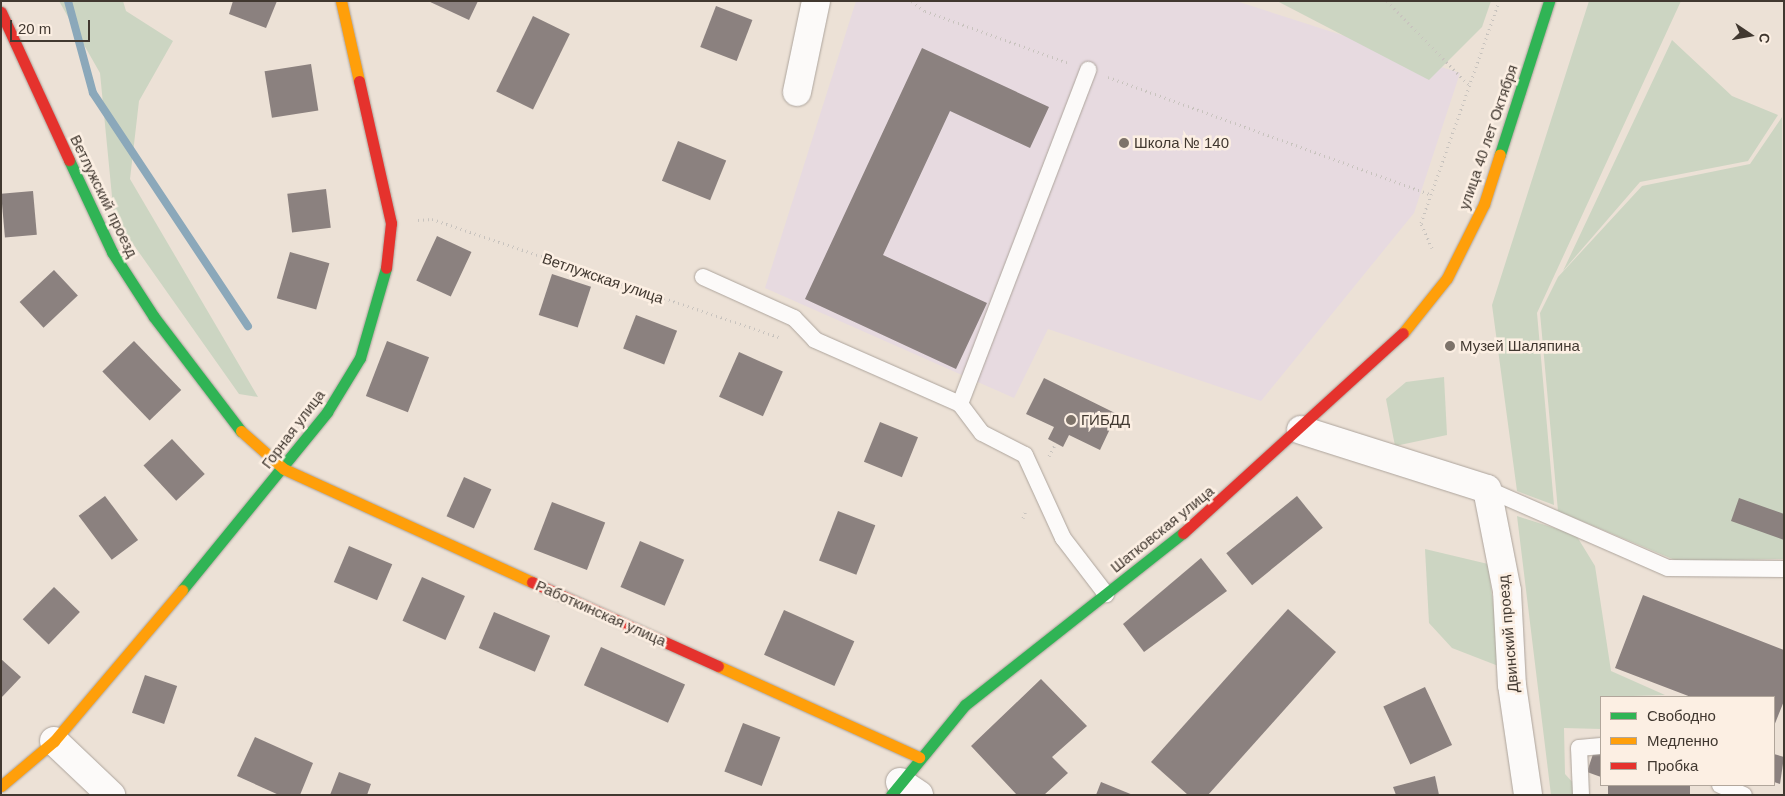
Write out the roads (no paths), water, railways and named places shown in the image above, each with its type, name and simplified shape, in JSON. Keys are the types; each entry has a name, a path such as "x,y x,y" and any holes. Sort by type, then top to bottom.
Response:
{"street":[{"name":"Горная улица","path":"1,786 54,741 284,469 327,412 360,358 387,265 391,223 340,1"},
{"path":"797,92 816,1"},
{"name":"улица 40 лет Октября","path":"1446,278 1484,204 1549,1"},
{"name":"Ветлужский проезд","path":"1,12 112,252 154,317 246,438 284,469"},
{"name":"Шатковская улица","path":"903,790 919,757 966,705 1106,594 1302,430 1398,340 1446,278"},
{"path":"1302,430 1487,489"},
{"name":"Работкинская улица","path":"284,469 919,757"},
{"name":"Двинский проезд","path":"1487,489 1507,591 1512,685 1528,795"},
{"path":"54,741 111,795"}],"lane":[{"path":"960,404 1088,70"},
{"path":"703,277 794,318 815,340 960,404 982,433 1025,455 1063,538 1106,594"},
{"path":"1487,489 1668,568 1784,569"},
{"path":"1581,795 1579,748 1600,746"},
{"path":"1722,786 1744,795"}],"waterway":[{"path":"68,1 93,93 248,326"}],"place":[{"name":"Школа № 140","path":"1124,143"},
{"name":"Музей Шаляпина","path":"1450,346"},
{"name":"ГИБДД","path":"1071,420"}]}
